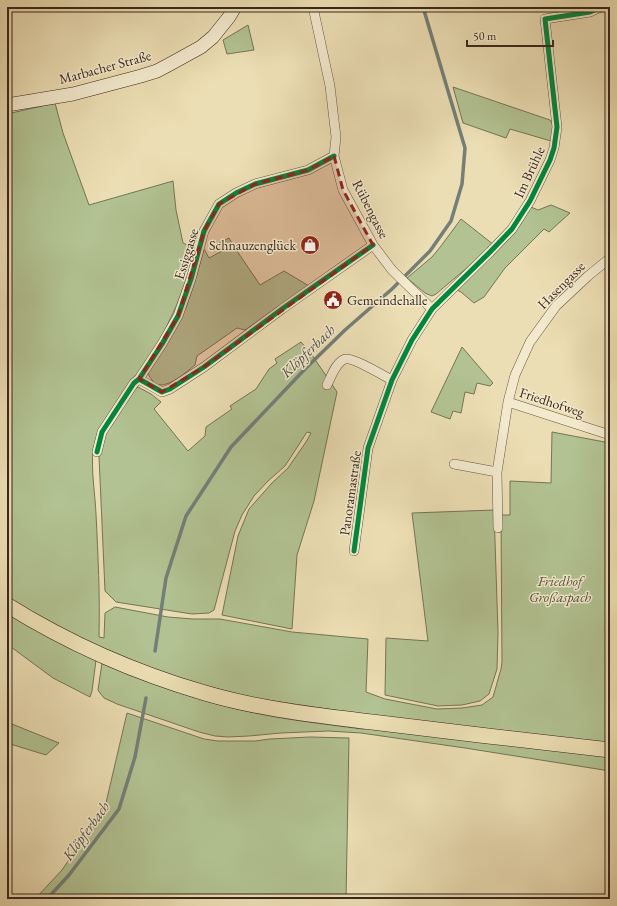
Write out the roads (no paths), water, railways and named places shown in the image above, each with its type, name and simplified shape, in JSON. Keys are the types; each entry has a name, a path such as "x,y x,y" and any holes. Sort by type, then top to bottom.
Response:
{"main road":[{"path":"7,605 46,628 94,652 127,666 165,681 205,694 246,704 292,712 392,725 610,750"}],"street":[{"name":"Marbacher Straße","path":"7,105 73,94 157,71 201,47 213,37 235,7"},
{"name":"Rübengasse","path":"313,7 330,86 336,137 334,156 343,190 373,246 392,270 432,309"},
{"name":"Im Brühle","path":"432,309 512,229 530,201 550,160 554,148 557,127 545,19 590,12 601,7"},
{"name":"Essiggasse","path":"97,452 102,432 162,344 178,316 191,279 204,231 219,204 236,193 255,184 308,170 334,156"},
{"path":"139,379 162,392 170,389 204,367 282,309 373,246"},
{"name":"Hasengasse","path":"498,528 497,472 508,402 515,375 530,342 556,306 610,258"},
{"name":"Panoramastraße","path":"354,551 368,448 392,380 412,340 432,309"},
{"path":"327,385 336,366 346,359 353,360 392,380"},
{"name":"Friedhofweg","path":"508,402 610,436"},
{"path":"454,464 497,472"}],"waterway":[{"name":"Klöpferbach","path":"155,651 166,578 186,516 231,447 305,369 345,330 392,289 430,251 451,221 462,184 465,148 423,7"},
{"name":"Klöpferbach","path":"47,899 69,875 119,809 135,757 146,698"}],"place":[{"name":"Schnauzenglück","path":"310,245"},
{"name":"Gemeindehalle","path":"333,300"}],"park label":[{"name":"Friedhof Großaspach","path":"560,590"}]}
